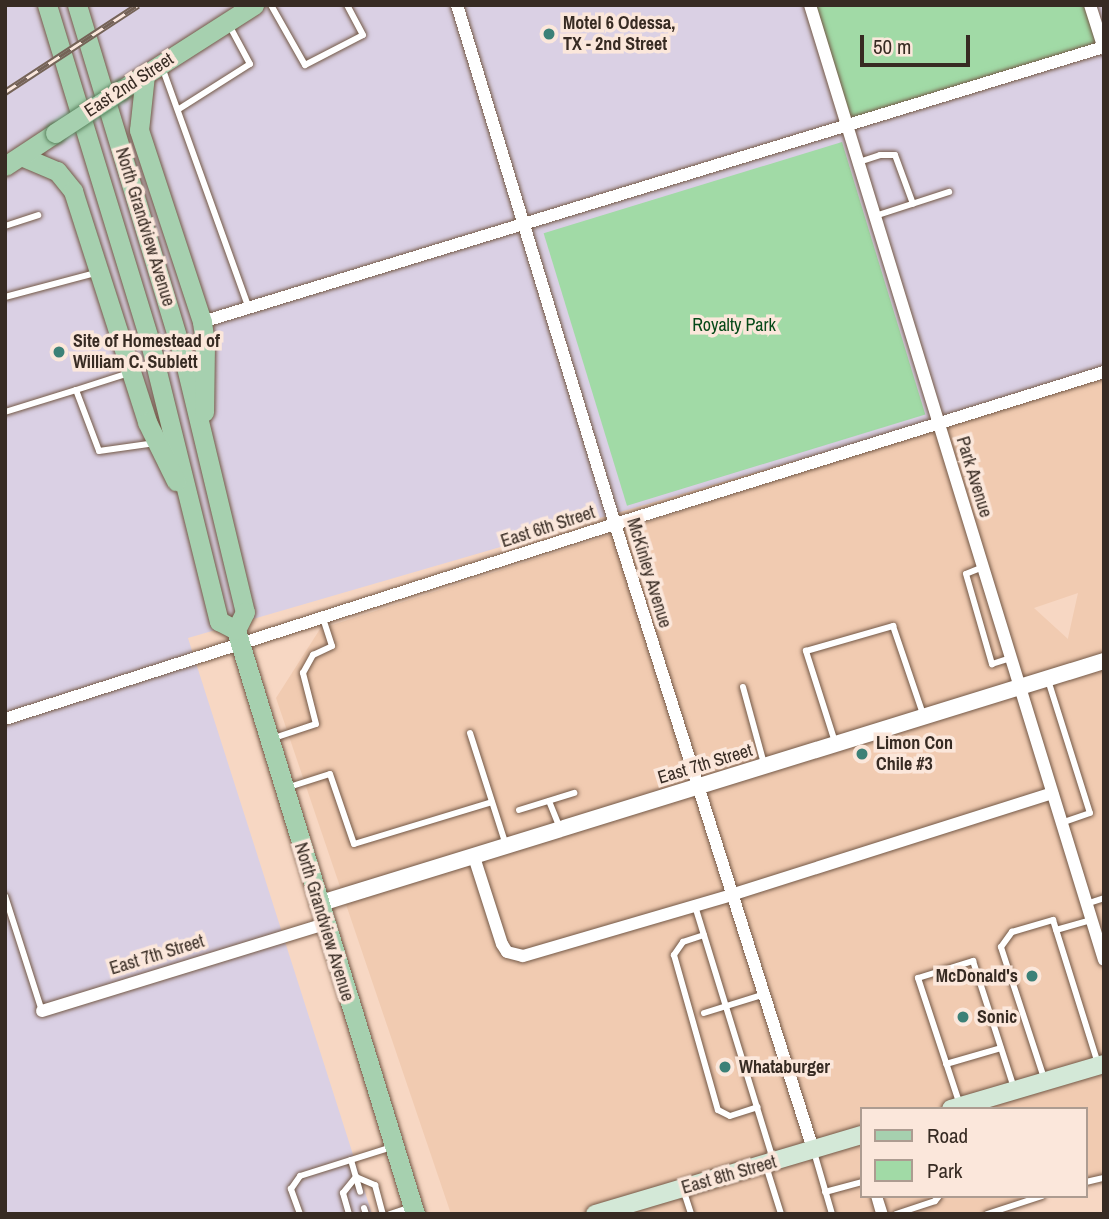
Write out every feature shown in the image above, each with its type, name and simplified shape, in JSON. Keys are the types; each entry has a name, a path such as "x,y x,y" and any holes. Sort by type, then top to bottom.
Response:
{"main road":[{"name":"North Grandview Avenue","path":"47,5 149,339 219,621 238,638 414,1210"},
{"name":"North Grandview Avenue","path":"77,5 183,355 245,612 238,638"},
{"name":"East 2nd Street","path":"13,161 254,5"},
{"path":"153,70 139,130 202,322 205,344 204,444"},
{"path":"13,161 57,171 67,180 157,443 191,511"},
{"path":"956,1107 1101,1065"},
{"name":"East 8th Street","path":"595,1214 638,1208 682,1189 860,1136"}],"street":[{"name":"McKinley Avenue","path":"457,5 615,524 762,995 813,1149"},
{"name":"Park Avenue","path":"810,5 1104,960"},
{"path":"202,322 1104,48 1090,5"},
{"name":"East 6th Street","path":"5,719 238,638 323,618 1104,372"},
{"name":"East 7th Street","path":"318,904 1104,661"},
{"path":"474,857 502,944 513,956 548,950 695,906 1052,793"},
{"name":"East 7th Street","path":"42,1011 324,924"}],"lane":[{"path":"271,5 305,65 363,35 347,5"},
{"path":"178,108 250,64 227,22"},
{"path":"153,70 178,108 249,309"},
{"path":"858,162 880,155 895,155 913,204"},
{"path":"875,216 949,192"},
{"path":"5,226 38,215"},
{"path":"5,297 99,272"},
{"path":"5,412 131,372"},
{"path":"76,390 99,451 157,443"},
{"path":"983,567 965,574 992,664 1011,658"},
{"path":"269,740 316,724 303,673 313,655 332,646 323,618"},
{"path":"835,744 806,651 893,626 924,717"},
{"path":"1048,678 1090,813 1061,823"},
{"path":"743,687 765,766"},
{"path":"470,733 506,846"},
{"path":"283,789 330,774 354,844 492,802"},
{"path":"519,810 574,793"},
{"path":"550,801 561,830"},
{"path":"5,896 42,1011"},
{"path":"1086,904 1104,898"},
{"path":"695,906 758,1107 781,1214"},
{"path":"1045,1081 1001,947 1012,932 1053,920 1101,1065"},
{"path":"1056,930 1091,920"},
{"path":"704,935 683,942 674,954 718,1110 730,1116 758,1107"},
{"path":"956,1107 946,1065 918,978 973,961 1015,1090"},
{"path":"704,1013 762,995"},
{"path":"946,1065 1001,1048"},
{"path":"300,1214 291,1189 300,1176 395,1146"},
{"path":"813,1149 832,1214"},
{"path":"351,1160 360,1192"},
{"path":"349,1214 343,1193 356,1177"},
{"path":"356,1177 375,1185 383,1214"},
{"path":"825,1192 860,1183"},
{"path":"682,1189 691,1214"},
{"path":"877,1198 886,1214"},
{"path":"896,1214 937,1198"},
{"path":"987,1214 1036,1198"},
{"path":"390,1214 414,1210"}],"shaded area":[{"path":"5,5 1104,5 1104,371 188,638 372,1214 5,1214"},
{"path":"1104,374 1104,1177 1088,1181 1088,1107 860,1107 860,1198 1031,1198 979,1214 451,1214 276,698 320,629","holes":["1078,593 1068,639 1034,608"]}],"green space":[{"path":"810,5 1090,5 1103,47 847,126"},
{"name":"Royalty Park","path":"842,142 925,415 627,506 544,233"}],"railway":[{"path":"5,92 138,5"}],"place":[{"name":"Motel 6 Odessa, TX - 2nd Street","path":"549,34"},
{"name":"Site of Homestead of William C. Sublett","path":"59,352"},
{"name":"Limon Con Chile #3","path":"862,754"},
{"name":"McDonald's","path":"1032,976"},
{"name":"Sonic","path":"963,1017"},
{"name":"Whataburger","path":"725,1067"}]}
